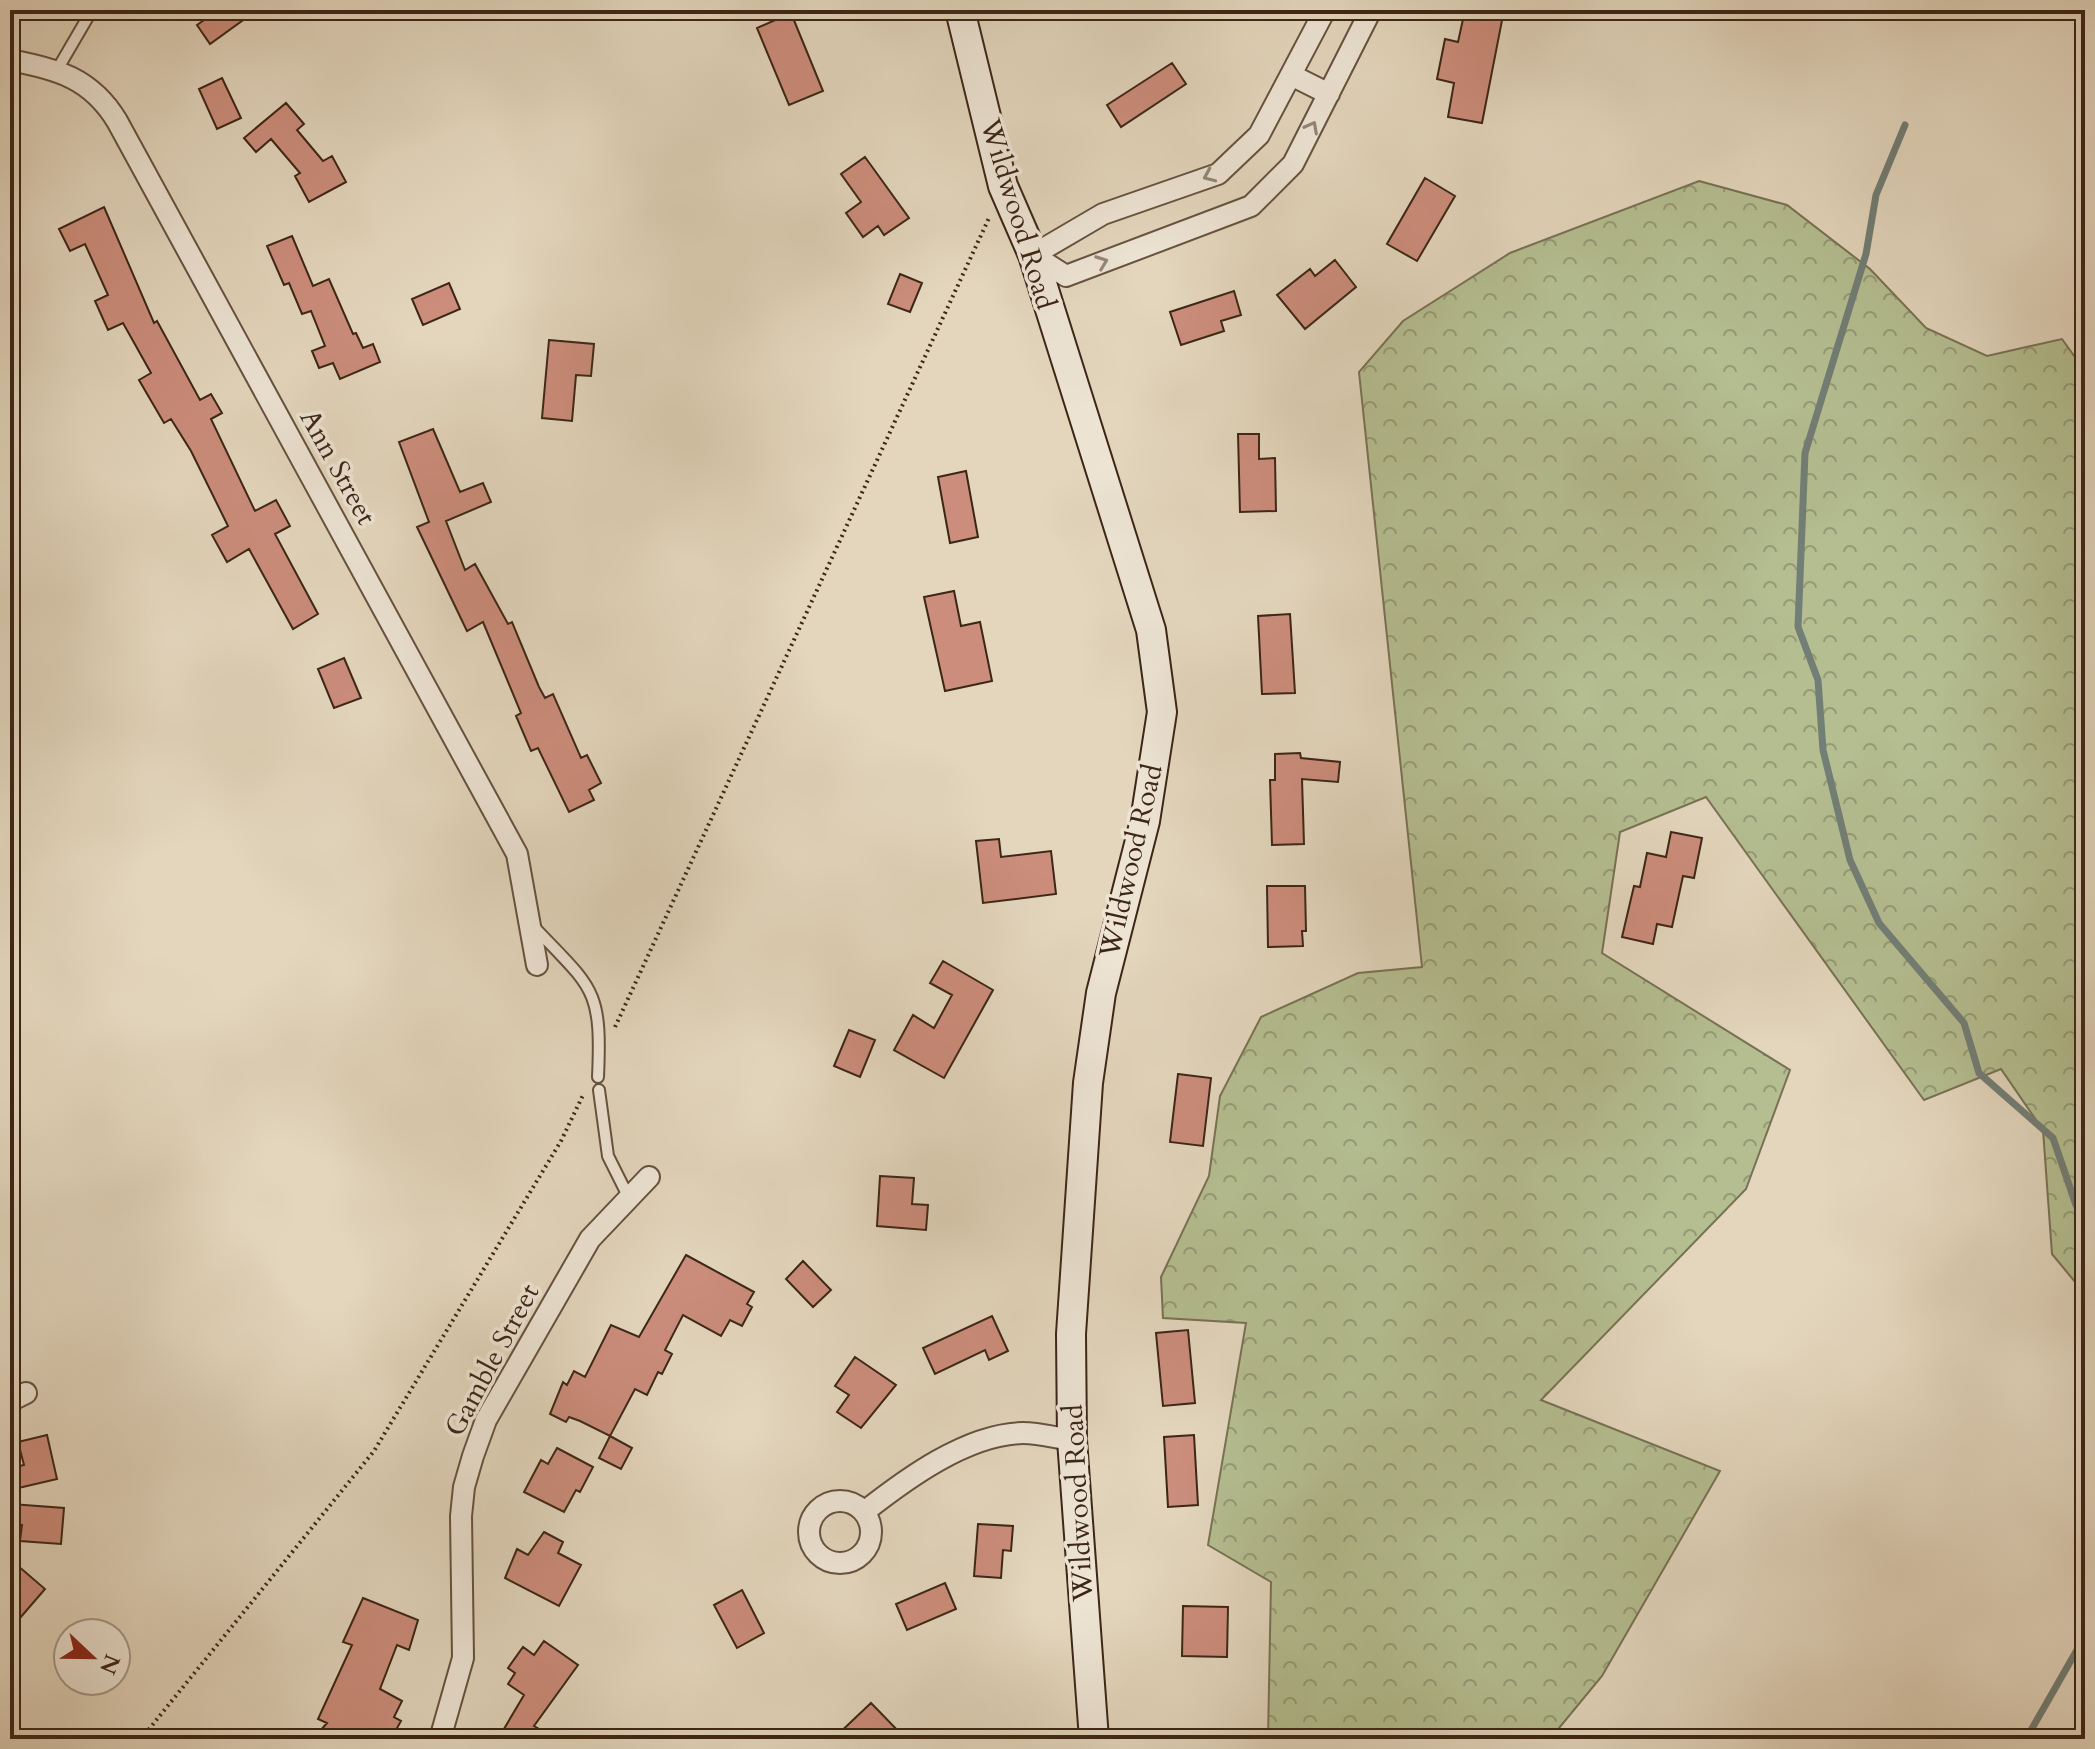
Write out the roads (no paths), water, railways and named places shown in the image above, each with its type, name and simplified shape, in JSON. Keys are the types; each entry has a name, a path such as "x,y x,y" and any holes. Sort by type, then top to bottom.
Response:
{"street":[{"name":"Wildwood Road","path":"960,10 1003,186 1033,255 1151,630 1162,712 1145,821 1101,993 1088,1083 1071,1334 1072,1440 1094,1739"},
{"path":"1325,10 1259,135 1218,174 1103,214 1033,255 1066,276 1251,206 1293,164 1371,10"},
{"name":"Ann Street","path":"10,60 57,70 85,83 98,94 117,121 517,854 537,965"},
{"path":"1291,75 1329,94"},
{"name":"Gamble Street","path":"440,1739 455,1698 463,1658 461,1516 464,1487 473,1456 493,1407 590,1239 649,1177"},
{"path":"864,1512 914,1472 979,1443 1022,1433 1072,1440"}],"lane":[{"path":"57,70 92,10"},
{"path":"530,923 592,991 600,1037 598,1077"},
{"path":"599,1090 608,1156 628,1196"}],"waterway":[{"path":"1905,125 1876,195 1866,254 1805,453 1798,627 1818,680 1823,750 1850,860 1879,923 1964,1023 1979,1073 2053,1138 2076,1205 2085,1215"},
{"path":"2026,1739 2085,1636"}]}
